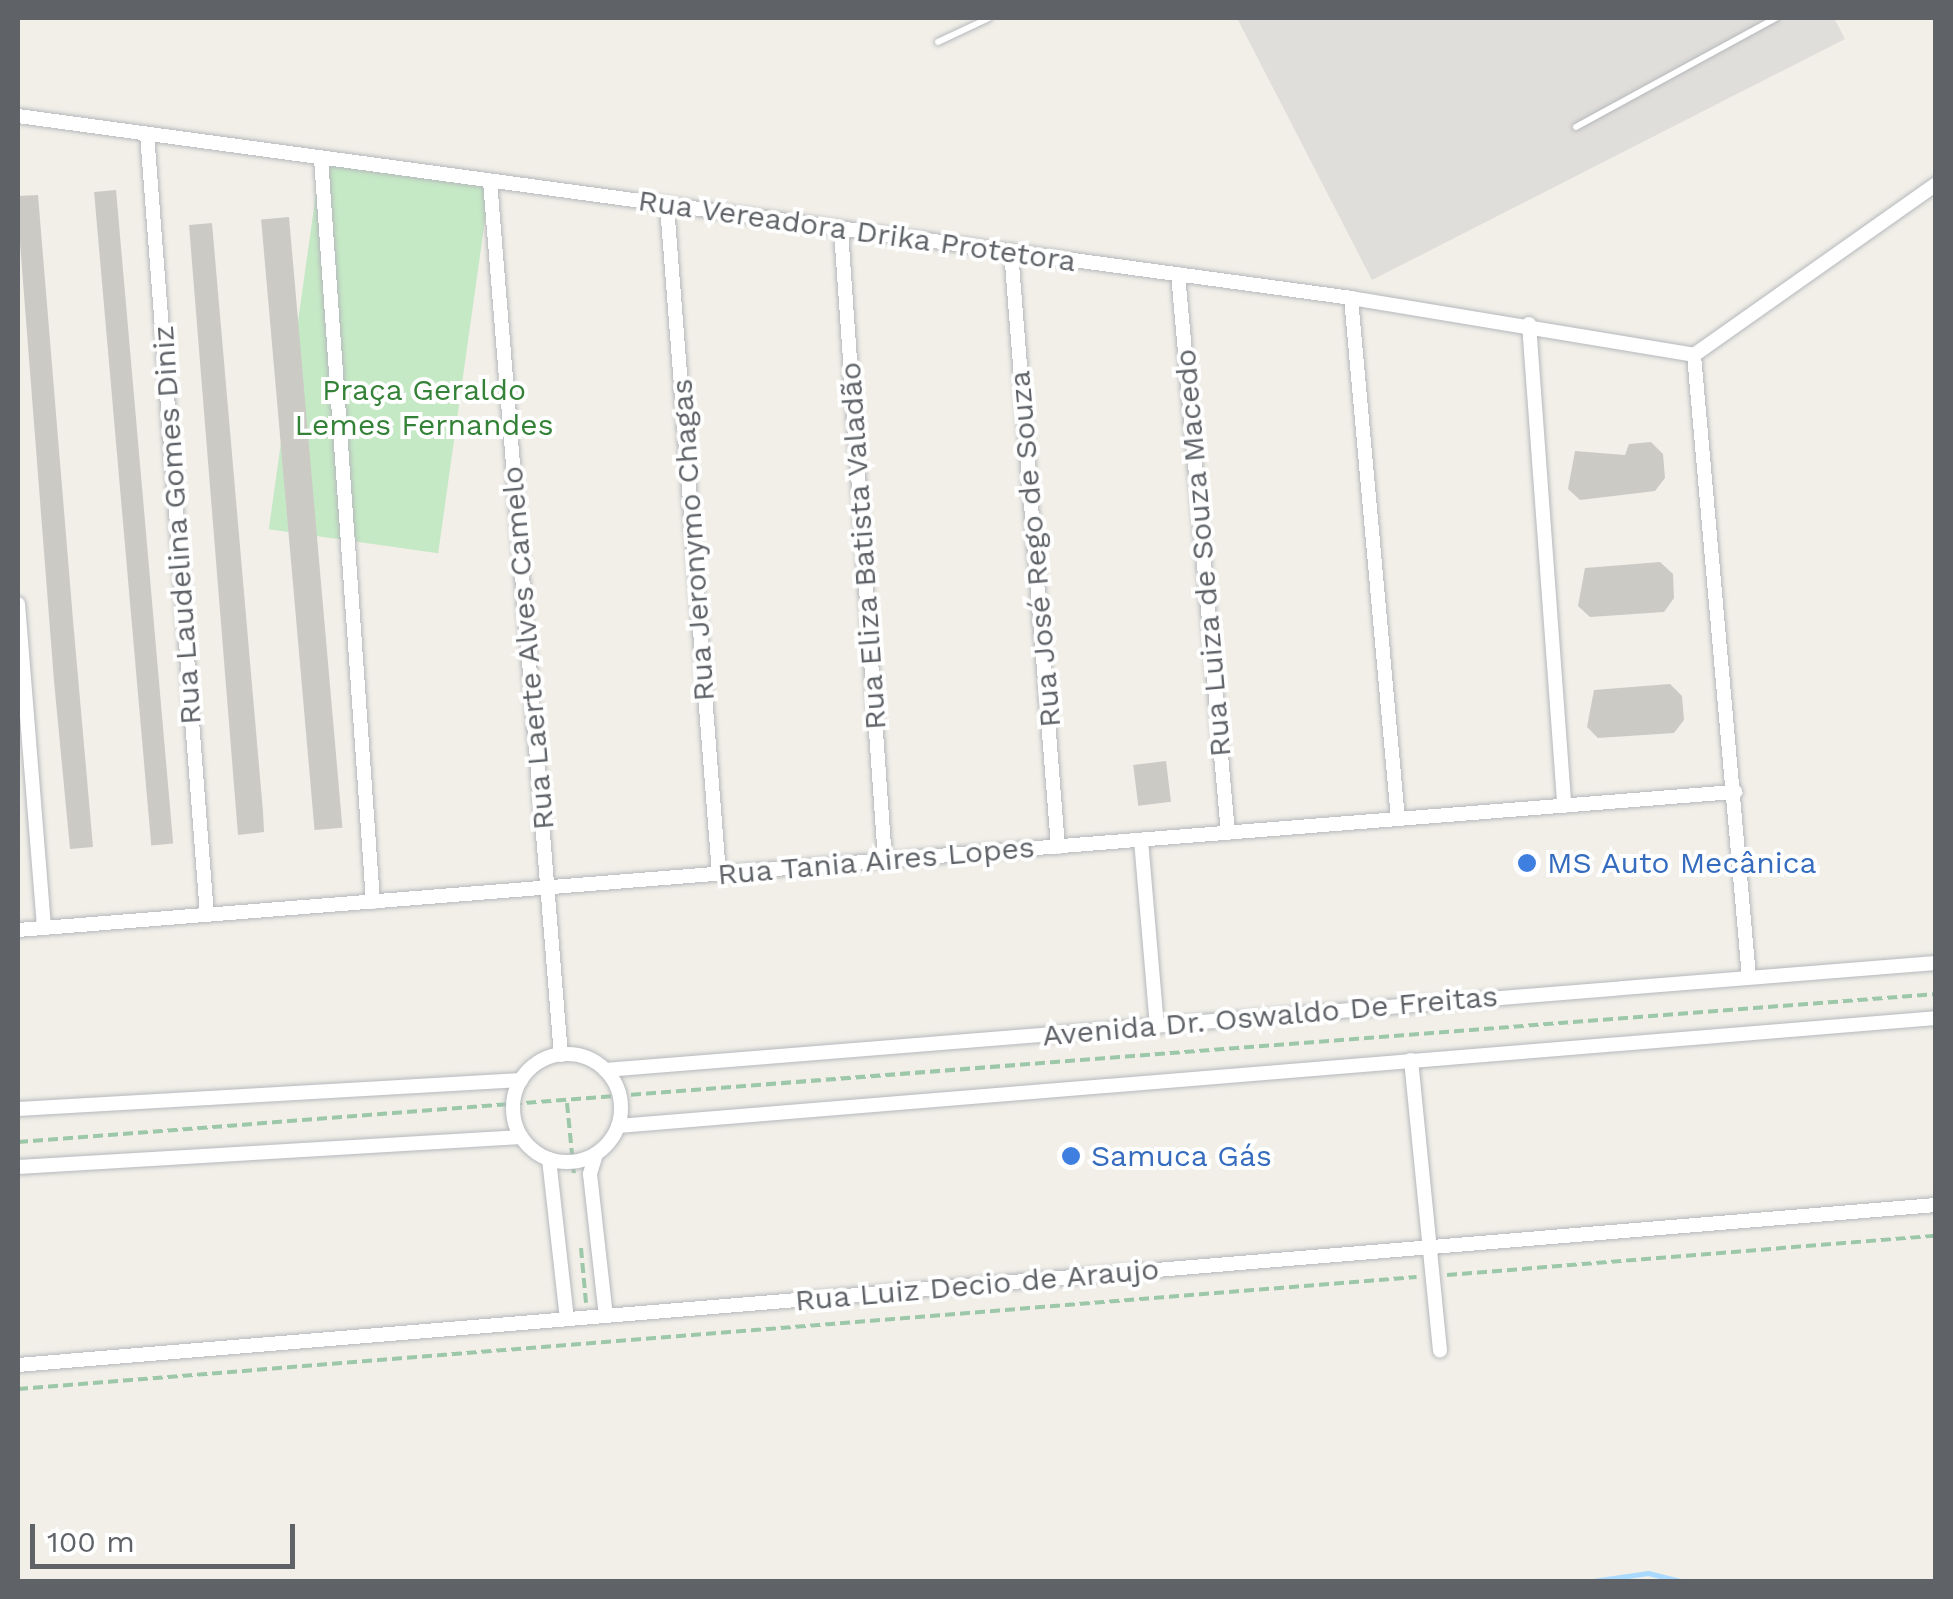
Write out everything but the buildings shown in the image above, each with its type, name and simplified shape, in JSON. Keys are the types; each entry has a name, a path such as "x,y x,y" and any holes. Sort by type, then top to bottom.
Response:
{"street":[{"name":"Rua Vereadora Drika Protetora","path":"18,116 1350,298 1529,324 1694,355"},
{"name":"Rua Laudelina Gomes Diniz","path":"147,134 207,916"},
{"path":"322,158 373,902"},
{"name":"Rua Laerte Alves Camelo","path":"490,181 561,1055"},
{"path":"1749,978 1694,355 1936,184"},
{"name":"Rua Jeronymo Chagas","path":"666,206 719,874"},
{"name":"Rua Eliza Batista Valadão","path":"841,231 884,860"},
{"name":"Rua José Rego de Souza","path":"1010,252 1058,846"},
{"name":"Rua Luiza de Souza Macedo","path":"1178,274 1228,833"},
{"path":"1350,298 1398,819"},
{"path":"1529,324 1564,806"},
{"path":"18,604 44,928"},
{"name":"Rua Tania Aires Lopes","path":"18,930 1735,792"},
{"path":"1140,840 1156,1026"},
{"name":"Avenida Dr. Oswaldo De Freitas","path":"606,1070 1936,963"},
{"name":"Avenida Dr. Oswaldo De Freitas","path":"618,1126 1936,1018"},
{"path":"18,1110 521,1080 561,1055 606,1070 620,1099 618,1126 596,1154 590,1174 606,1316"},
{"path":"1411,1060 1440,1352"},
{"path":"521,1080 514,1108 522,1137 549,1159 567,1320"},
{"path":"18,1167 522,1137"},
{"path":"549,1159 596,1154"},
{"name":"Rua Luiz Decio de Araujo","path":"18,1365 1936,1206"}],"lane":[{"path":"938,42 989,18"},
{"path":"1576,128 1776,18"}],"path":[{"path":"18,1142 514,1108 1936,994"},
{"path":"18,1389 1936,1236"}],"shaded area":[{"path":"1237,18 1834,18 1845,39 1372,280"}],"green space":[{"name":"Praça Geraldo Lemes Fernandes","path":"321,158 490,182 438,553 269,529"}],"waterway":[{"path":"1586,1582 1648,1573 1684,1582"},
{"path":"1486,1582 1522,1582"}],"place":[{"name":"MS Auto Mecânica","path":"1527,863"},
{"name":"Samuca Gás","path":"1071,1156"}]}
